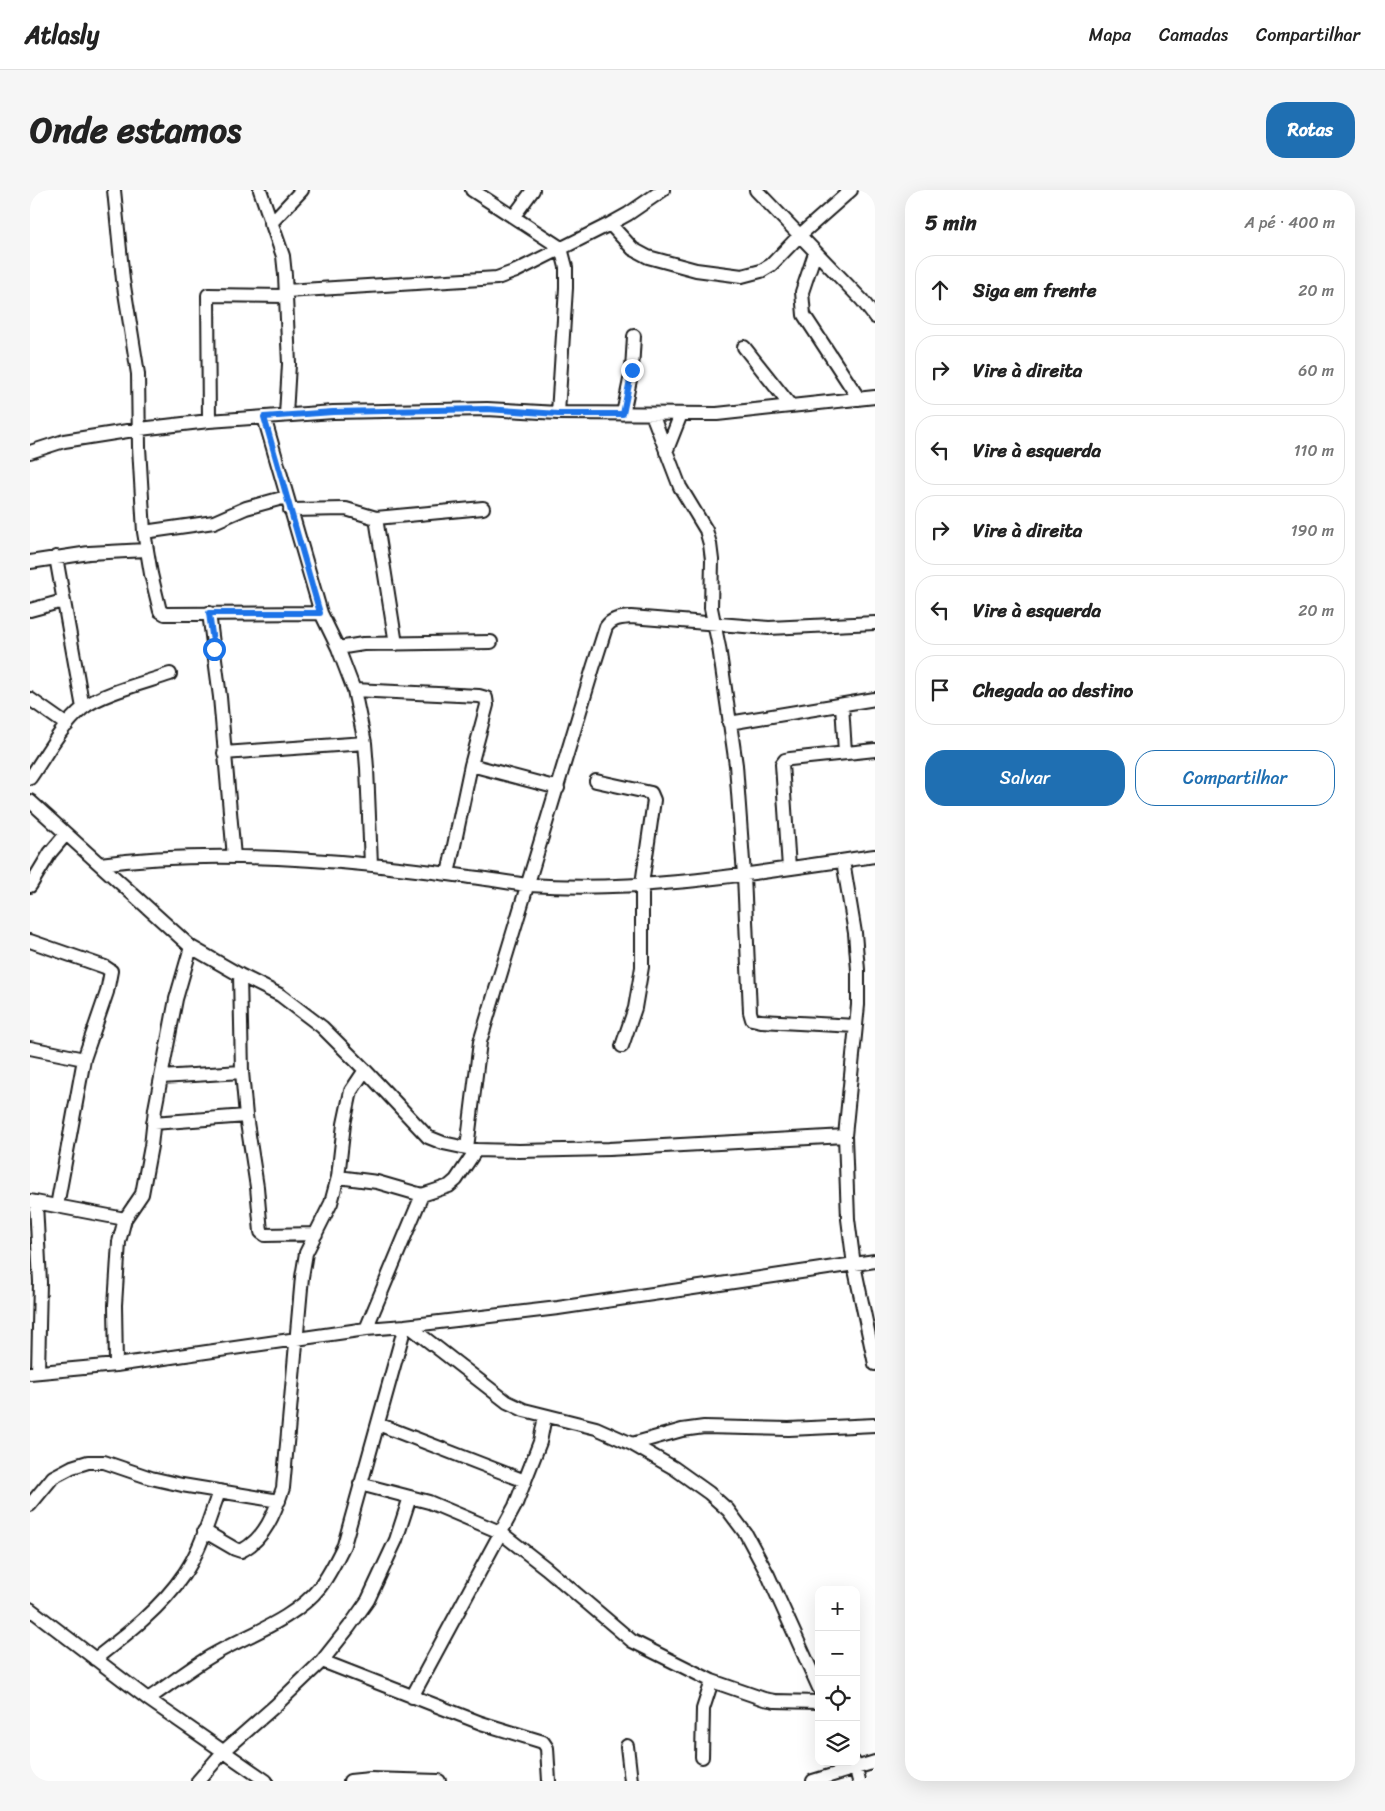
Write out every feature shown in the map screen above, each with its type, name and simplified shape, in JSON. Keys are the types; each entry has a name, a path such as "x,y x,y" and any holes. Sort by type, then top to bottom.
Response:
{"street":[{"path":"114,190 123,280 138,374 139,447 144,532 146,550 160,611 164,614 320,613"},
{"path":"260,190 283,256 289,364 286,415"},
{"path":"271,223 302,190"},
{"path":"472,190 561,248 566,267 566,288 558,414"},
{"path":"514,216 533,190"},
{"path":"209,421 208,295 286,293 497,278 516,271 610,224 664,190"},
{"path":"756,190 862,300 875,318"},
{"path":"610,224 633,249 648,257 696,270 742,276 761,271 771,265 800,235 850,190"},
{"path":"815,253 802,292 804,315 859,399"},
{"path":"623,414 632,370 634,336"},
{"path":"744,347 790,405"},
{"path":"30,452 64,441 140,429 286,415 333,412 487,409 558,414 717,414 875,397"},
{"path":"652,414 680,487 706,530 710,544 712,560 711,608 736,765 744,875 750,1012 752,1019 856,1026"},
{"path":"666,452 681,414"},
{"path":"264,417 320,613 338,648 354,690 365,743 371,865"},
{"path":"144,532 214,522 246,508 286,497"},
{"path":"290,510 346,509 376,518 483,508"},
{"path":"376,518 396,644"},
{"path":"30,562 89,552 146,550"},
{"path":"56,557 83,708"},
{"path":"30,610 63,601"},
{"path":"209,613 220,697 234,857"},
{"path":"338,1177 377,1182 422,1195 449,1186 456,1180 471,1149 480,1042 593,668 609,623 616,619 631,617 790,628 875,622"},
{"path":"338,648 362,644 491,642"},
{"path":"30,778 67,725 83,708 96,700 170,674"},
{"path":"354,690 470,695 486,698 487,705 471,765 448,874"},
{"path":"30,699 67,725"},
{"path":"729,723 875,700"},
{"path":"842,705 845,752"},
{"path":"224,753 365,743"},
{"path":"789,868 782,764 785,760 875,750"},
{"path":"471,765 558,788"},
{"path":"596,781 651,793 654,796 642,884 642,967 635,1008 622,1046"},
{"path":"30,801 190,947 280,995 322,1027 428,1137 443,1144 471,1149 519,1151 609,1149 845,1136"},
{"path":"30,886 50,853 66,834"},
{"path":"100,864 129,860 234,857 371,865 528,885 595,886 744,875 875,856"},
{"path":"842,861 855,933 858,970 858,1005 845,1136 848,1219 854,1264 875,1364"},
{"path":"30,941 105,967 111,971 107,992 84,1059 57,1206"},
{"path":"116,1365 115,1305 117,1260 125,1219 142,1194 176,998 190,947"},
{"path":"240,975 242,1072 261,1232 265,1235 316,1234"},
{"path":"30,1048 84,1059"},
{"path":"204,1531 241,1551 249,1547 260,1537 279,1501 283,1488 302,1277 306,1253 331,1203 338,1177 344,1124 351,1091 365,1070"},
{"path":"161,1077 242,1072"},
{"path":"153,1123 246,1116"},
{"path":"366,1329 422,1195"},
{"path":"125,1219 33,1202 40,1282 34,1373 116,1365 366,1329 558,1308 875,1261"},
{"path":"407,1326 507,1402 524,1410 596,1428 632,1444 674,1468 709,1493 728,1510 746,1534 768,1575 815,1679"},
{"path":"148,1699 210,1656 268,1627 305,1602 319,1588 333,1568 344,1544 407,1326"},
{"path":"412,1697 514,1506 540,1442 545,1416"},
{"path":"378,1424 524,1481"},
{"path":"632,1444 682,1430 704,1427 789,1429 875,1425"},
{"path":"30,1505 54,1477 72,1467 88,1462 104,1462 151,1478 219,1492 279,1501"},
{"path":"360,1484 429,1502 500,1532 546,1568 632,1641 712,1681 764,1699 815,1702"},
{"path":"95,1659 124,1636 157,1605 185,1573 219,1492"},
{"path":"198,1781 224,1751 322,1661 368,1600 396,1540 410,1497"},
{"path":"30,1609 148,1699 266,1781"},
{"path":"322,1661 482,1723 543,1742 547,1748 549,1781"},
{"path":"702,1757 703,1709 712,1681"},
{"path":"627,1746 631,1781"},
{"path":"860,1764 875,1762"},
{"path":"813,1781 852,1766"},
{"path":"855,1766 860,1781"},
{"path":"350,1781 370,1779 439,1781"}],"route":[{"path":"214,649 209,613 320,613 264,417 333,412 487,409 558,414 623,414 632,370"}]}
